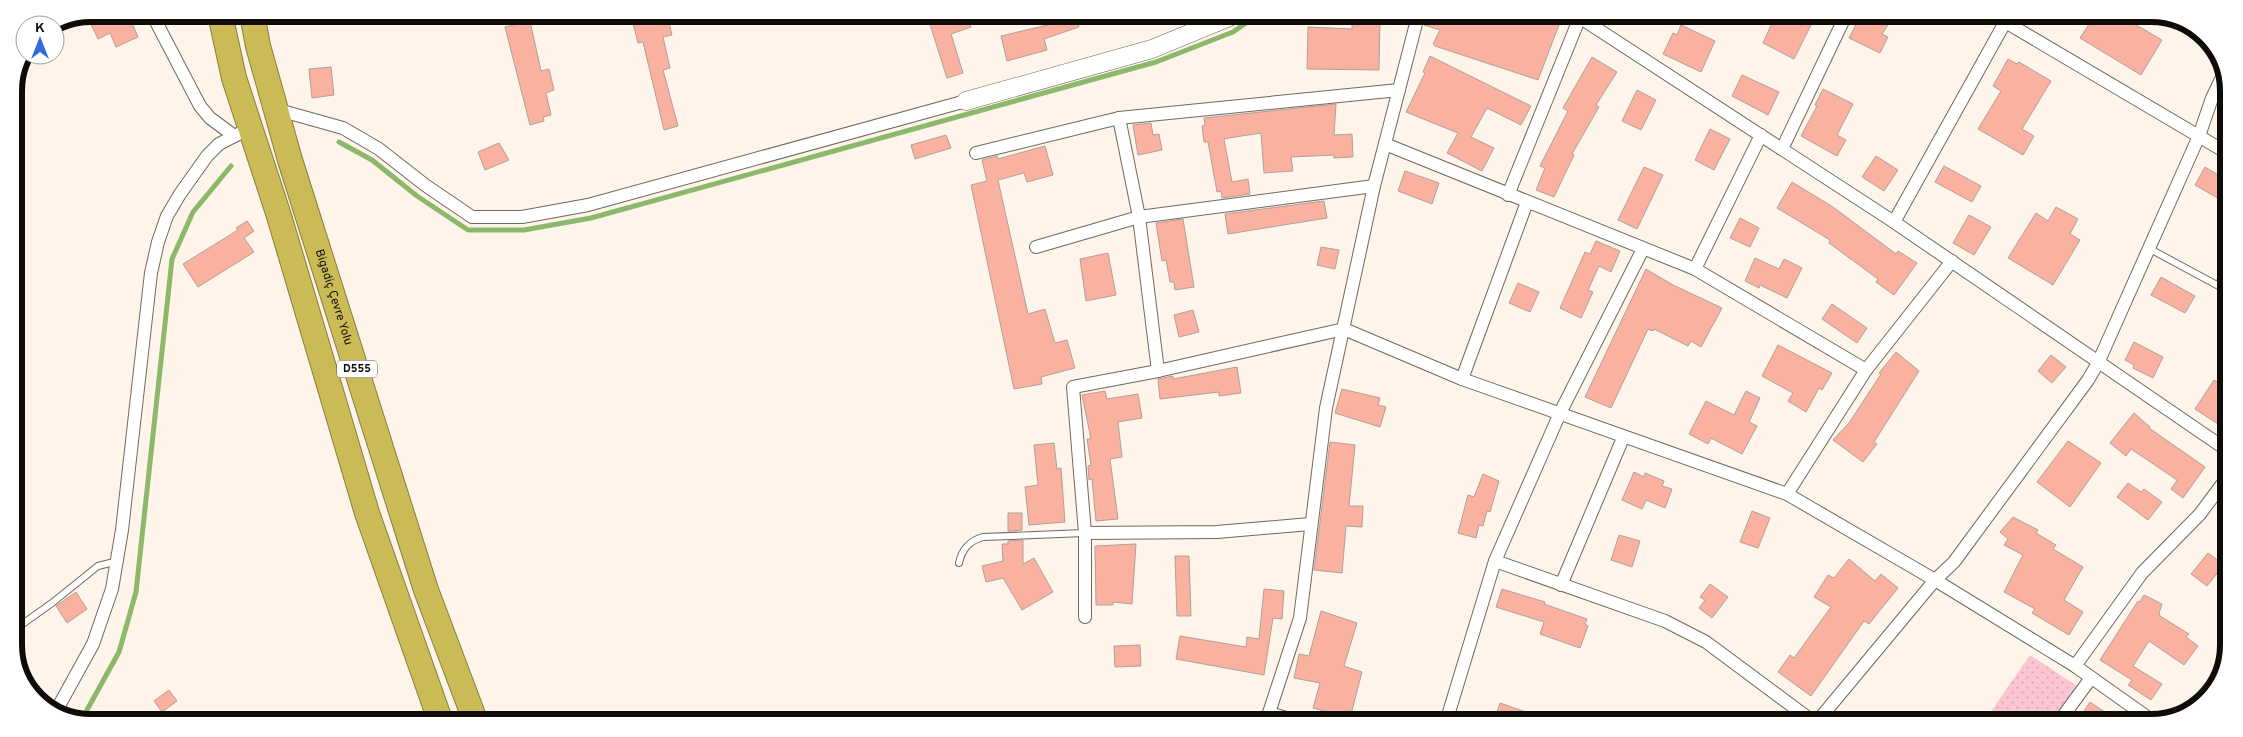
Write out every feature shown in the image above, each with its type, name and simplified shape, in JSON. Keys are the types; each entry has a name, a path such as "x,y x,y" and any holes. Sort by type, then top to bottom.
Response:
{"highway":[{"name":"D555","path":"222,23 234,78 241,132 279,216 367,513 438,714"},
{"name":"Bigadiç Çevre Yolu","path":"254,23 258,46 276,109 426,590 473,714"}],"street":[{"path":"157,23 200,106 216,123 241,132"},
{"path":"276,109 343,128 379,149 425,185 472,216 522,216 588,205 1152,49 1215,23"},
{"path":"1268,714 1300,618 1305,593 1310,524 1326,408 1374,186 1416,23"},
{"path":"1508,194 1578,23"},
{"path":"1589,23 1894,222 2098,364 2220,445"},
{"path":"1782,149 1842,23"},
{"path":"1894,222 2002,23"},
{"path":"2011,23 2220,149"},
{"path":"1823,714 1935,580 1954,562 2098,364 2199,136 2219,82"},
{"path":"976,153 1119,118 1399,90"},
{"path":"1119,118 1139,216 1158,371"},
{"path":"59,706 94,644 112,589 118,560 151,273 158,242 167,216 207,156 241,132"},
{"path":"1695,269 1761,135"},
{"path":"1385,144 1695,269 1866,370"},
{"path":"1036,247 1139,216 1374,186"},
{"path":"1462,379 1527,202"},
{"path":"1448,714 1495,561 1560,413 1643,248"},
{"path":"1787,494 1866,370 1952,262"},
{"path":"1085,617 1085,533 1073,387 1158,371 1344,329 1462,379 1560,413 1623,438 1787,494 1935,580 2075,666 2143,714"},
{"path":"1561,585 1623,438"},
{"path":"2075,666 2142,574 2200,514 2220,487"},
{"path":"1085,533 1217,532 1310,524"},
{"path":"1495,561 1665,621 1690,632 1804,714"},
{"path":"2065,714 2091,678"}],"lane":[{"path":"2150,249 2218,285 2220,282"},
{"path":"959,563 964,548 969,543 982,537 1085,533"},
{"path":"23,624 52,604 98,566 118,560"}],"shaded area":[{"path":"2030,655 2077,686 2056,714 1989,714"}],"building":[{"path":"90,23 132,23 138,37 116,47 110,33 98,39"},
{"path":"530,23 541,71 549,69 554,90 546,93 551,115 543,117 544,121 530,125 505,27"},
{"path":"633,23 669,23 672,35 663,37 670,68 663,70 678,126 664,130 643,42 638,43"},
{"path":"930,23 969,23 971,27 951,34 963,73 947,78"},
{"path":"1056,23 1078,23 1079,27 1044,39 1047,50 1007,61 1001,36"},
{"path":"1352,23 1380,23 1379,70 1307,69 1308,27 1352,29"},
{"path":"1424,23 1560,23 1538,80 1435,46 1433,44 1440,30 1424,25"},
{"path":"1772,23 1775,25 1776,23 1812,23 1794,59 1763,43"},
{"path":"1857,23 1889,23 1882,34 1888,37 1880,53 1849,38"},
{"path":"2090,23 2133,23 2162,40 2141,75 2080,38"},
{"path":"1681,25 1715,41 1701,72 1663,54 1673,33 1677,35"},
{"path":"1430,56 1531,106 1521,125 1487,108 1471,137 1494,148 1482,171 1447,153 1458,133 1406,112 1425,73 1423,72"},
{"path":"1592,57 1617,72 1596,105 1599,107 1572,154 1574,155 1554,197 1536,190 1545,168 1540,166 1568,111 1563,108"},
{"path":"2008,59 2017,64 2019,62 2051,81 2022,129 2034,136 2023,155 1978,129 2001,91 1993,86"},
{"path":"331,67 334,95 312,98 309,69"},
{"path":"1742,75 1779,92 1768,115 1732,96"},
{"path":"1823,89 1853,104 1837,135 1846,140 1837,156 1801,136 1817,106 1815,105"},
{"path":"1637,90 1656,100 1641,130 1622,121"},
{"path":"1336,104 1334,135 1352,134 1353,157 1334,158 1334,155 1291,157 1293,171 1264,173 1261,133 1224,139 1232,182 1248,179 1250,194 1222,198 1221,191 1217,192 1208,142 1204,142 1202,126 1205,125 1204,118"},
{"path":"1151,123 1153,135 1159,134 1162,150 1138,155 1133,125"},
{"path":"1710,129 1730,139 1714,170 1695,160"},
{"path":"946,135 951,148 915,159 911,145"},
{"path":"499,143 509,160 485,170 478,152"},
{"path":"1045,146 1053,175 1027,182 1024,173 998,180 1028,314 1045,309 1055,343 1067,340 1075,368 1041,377 1042,384 1014,389 971,185 987,181 982,160 997,156 998,159"},
{"path":"1876,156 1898,170 1884,191 1862,177"},
{"path":"1944,166 1981,186 1972,202 1935,182"},
{"path":"1644,167 1663,175 1637,229 1618,220"},
{"path":"2205,167 2220,176 2220,199 2195,185"},
{"path":"1405,171 1439,183 1432,204 1398,191"},
{"path":"1792,182 1833,207 1896,254 1898,251 1917,263 1894,295 1876,282 1878,279 1829,243 1830,240 1777,208"},
{"path":"1324,201 1327,218 1228,234 1225,214"},
{"path":"2056,207 2078,219 2070,234 2080,240 2053,285 2008,258 2036,213 2048,221"},
{"path":"1969,215 1991,227 1974,255 1953,243"},
{"path":"1740,218 1759,228 1750,247 1730,238"},
{"path":"1183,219 1194,287 1175,290 1174,282 1170,282 1166,260 1162,261 1156,223"},
{"path":"247,221 254,231 244,238 254,252 198,287 183,264 238,230 236,228"},
{"path":"1596,241 1620,251 1611,272 1599,266 1588,290 1593,292 1581,318 1560,308 1585,252 1590,254"},
{"path":"1321,247 1339,250 1335,269 1317,265"},
{"path":"1108,253 1116,295 1086,301 1080,259"},
{"path":"1755,258 1779,269 1784,259 1802,268 1787,298 1760,285 1759,288 1745,281"},
{"path":"1646,269 1673,285 1722,308 1701,347 1691,341 1688,346 1654,329 1653,331 1648,329 1611,408 1585,397"},
{"path":"2161,277 2195,296 2185,313 2151,295"},
{"path":"1518,283 1539,292 1530,312 1509,303"},
{"path":"1832,304 1867,328 1857,343 1822,319"},
{"path":"1193,310 1199,332 1179,337 1174,315"},
{"path":"2134,342 2163,357 2153,378 2133,368 2134,365 2125,360"},
{"path":"1778,345 1832,373 1822,390 1819,388 1806,412 1788,401 1793,393 1762,376"},
{"path":"1896,352 1919,371 1874,442 1877,444 1863,462 1833,440 1849,423 1881,374 1879,373"},
{"path":"2051,355 2066,367 2052,383 2038,371"},
{"path":"1237,367 1241,393 1219,396 1219,392 1160,399 1158,379 1173,376 1173,379"},
{"path":"2214,380 2220,384 2220,425 2195,409"},
{"path":"1342,389 1380,398 1378,405 1386,407 1380,427 1335,413"},
{"path":"1105,391 1107,399 1138,394 1142,418 1118,422 1122,457 1110,459 1118,519 1096,521 1092,479 1089,480 1088,466 1091,465 1087,439 1091,439 1082,395"},
{"path":"1746,391 1760,398 1749,422 1757,426 1742,454 1711,438 1708,444 1689,434 1706,401 1734,415"},
{"path":"2134,413 2149,428 2205,467 2183,498 2171,489 2177,480 2131,449 2126,456 2110,443"},
{"path":"2068,441 2101,463 2070,507 2037,482"},
{"path":"1330,442 1355,445 1349,506 1363,506 1362,527 1346,526 1342,573 1314,570"},
{"path":"1054,443 1057,469 1061,468 1065,522 1029,525 1025,487 1038,485 1034,445"},
{"path":"1634,472 1644,477 1645,473 1664,481 1662,486 1672,489 1665,508 1646,500 1642,509 1622,500"},
{"path":"1483,474 1499,481 1490,512 1487,511 1483,526 1479,525 1476,538 1458,533 1468,495 1474,497"},
{"path":"2128,483 2141,492 2144,489 2162,502 2148,520 2117,497"},
{"path":"1752,511 1770,518 1758,548 1740,542"},
{"path":"1008,513 1022,513 1022,530 1008,531"},
{"path":"2013,517 2038,530 2036,533 2056,545 2053,549 2083,567 2064,600 2083,612 2069,635 2032,613 2035,609 2004,592 2023,555 2004,545 2008,539 2000,532"},
{"path":"1619,535 1640,541 1632,567 1611,560"},
{"path":"1023,540 1023,564 1034,558 1053,592 1022,610 1003,578 986,582 982,566 1003,561 1002,544 1008,544 1008,541"},
{"path":"1136,544 1132,604 1113,602 1113,605 1096,605 1095,546"},
{"path":"2208,553 2220,562 2220,570 2207,586 2191,574"},
{"path":"1175,556 1189,556 1191,616 1177,616"},
{"path":"1849,559 1875,581 1881,574 1898,588 1869,624 1864,621 1811,696 1778,672 1790,655 1794,658 1831,607 1814,597 1828,575 1834,578"},
{"path":"1710,584 1728,597 1712,618 1699,608 1705,600 1700,597"},
{"path":"1264,589 1284,591 1282,619 1273,618 1264,675 1176,659 1180,636 1246,647 1247,637 1259,639"},
{"path":"1502,589 1545,602 1544,604 1587,619 1585,624 1588,626 1580,648 1540,634 1544,622 1496,607"},
{"path":"76,592 87,609 67,623 56,606"},
{"path":"2144,595 2162,604 2160,616 2189,634 2186,637 2198,646 2184,665 2149,641 2133,666 2162,684 2151,700 2128,685 2132,680 2100,660 2138,601 2140,602"},
{"path":"1321,611 1357,623 1344,666 1362,672 1351,714 1335,714 1313,708 1320,683 1294,678 1299,654 1309,656"},
{"path":"1140,645 1141,666 1115,667 1114,646"},
{"path":"169,690 177,701 162,712 154,701"},
{"path":"2090,702 2108,714 2082,714"},
{"path":"1500,703 1532,714 1496,714"}],"waterway":[{"path":"339,142 372,160 417,196 468,230 524,230 591,218 1156,62 1233,32 1246,23"},
{"path":"85,714 119,652 136,592 172,259 193,212 231,166"}]}
